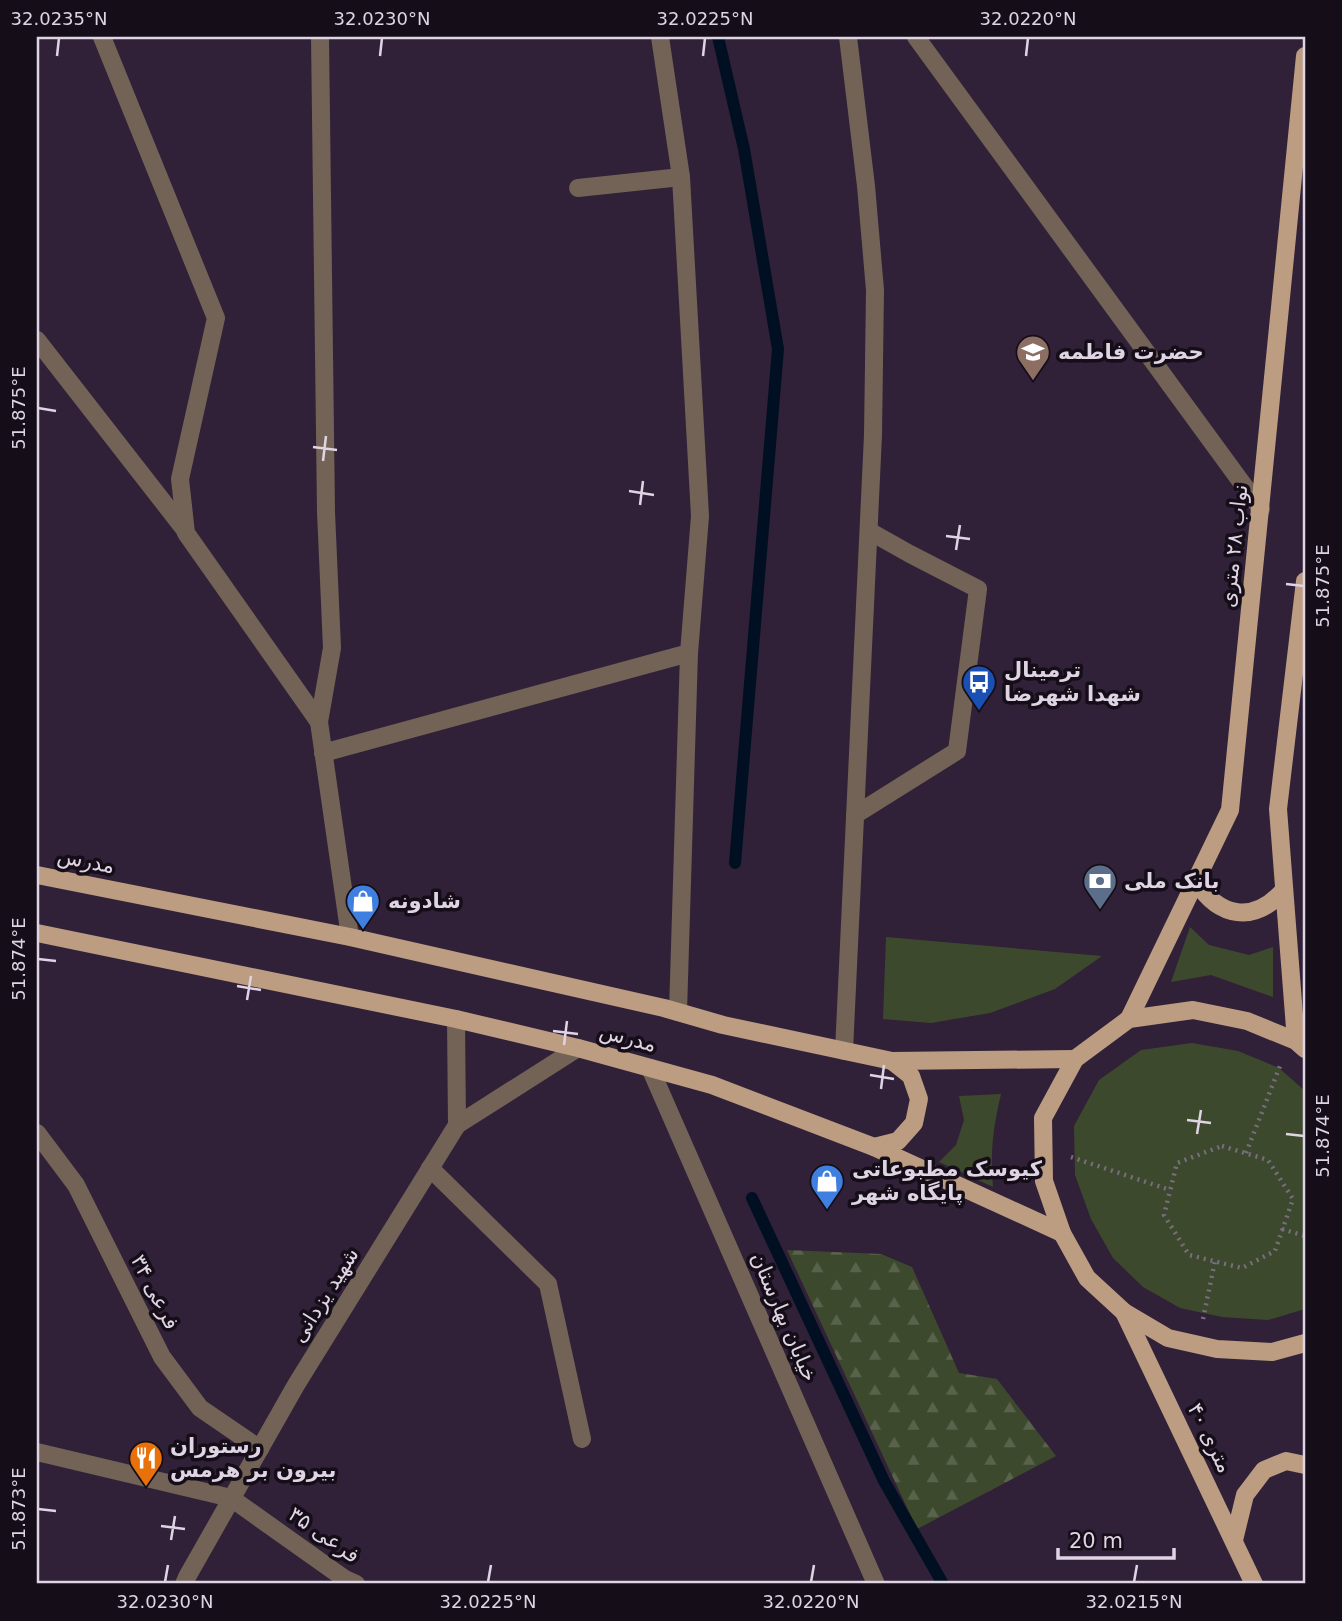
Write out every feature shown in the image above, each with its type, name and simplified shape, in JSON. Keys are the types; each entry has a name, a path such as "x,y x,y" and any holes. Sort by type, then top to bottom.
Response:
{"main road":[{"name":"نواب ۲۸ متری","path":"1129,1019 1230,810 1305,56"},
{"path":"1300,1045 1278,809 1305,581"},
{"name":"مدرس","path":"37,875 350,937 678,1012 723,1025 892,1061 1075,1059"},
{"path":"1196,881 1204,895 1216,905 1230,911 1260,909 1274,902 1284,890"},
{"name":"مدرس","path":"37,933 456,1019 578,1048 712,1085 874,1147 1062,1233"},
{"path":"1300,1045 1247,1021 1193,1010 1129,1019 1075,1059 1043,1118 1044,1181 1062,1233 1087,1278 1124,1312 1168,1338 1217,1349 1272,1352 1305,1343"},
{"path":"874,1147 898,1142 915,1124 919,1099 911,1076 892,1061"},
{"name":"۴۰ متری","path":"1124,1312 1254,1584"},
{"path":"1234,1540 1245,1495 1264,1470 1286,1461 1305,1465"}],"street":[{"path":"102,37 216,318 180,479 186,533"},
{"path":"320,37 326,512 332,648 319,722 350,937"},
{"path":"660,37 681,177 700,516 689,653 678,1012"},
{"path":"844,1051 873,435 875,290 848,37"},
{"path":"916,37 1261,509"},
{"path":"578,188 681,177"},
{"path":"37,340 186,533 319,722"},
{"path":"855,815 957,751 978,589 869,531"},
{"path":"323,753 689,653"},
{"path":"456,1019 457,1125"},
{"path":"457,1125 578,1048"},
{"name":"خیابان بهارستان","path":"650,1068 876,1584"},
{"name":"شهید یزدانی","path":"184,1584 296,1385 457,1125"},
{"name":"فرعی ۳۴","path":"37,1133 76,1185 162,1357 200,1408 260,1448"},
{"path":"430,1168 548,1284 582,1439"},
{"path":"37,1452 232,1498"},
{"name":"فرعی ۳۵","path":"232,1498 345,1579 356,1584"}],"path":[{"path":"1246,1153 1279,1068 1300,1045"},
{"path":"1222,1146 1246,1153 1268,1160 1293,1199 1275,1251 1242,1268 1189,1255 1164,1215 1177,1163 1222,1146"},
{"path":"1044,1147 1170,1190"},
{"path":"1282,1228 1305,1236"},
{"path":"1197,1345 1215,1261"}],"green space":[{"path":"1190,927 1209,945 1249,955 1273,947 1273,997 1211,975 1171,982"},
{"path":"886,937 1102,956 1055,989 990,1013 931,1023 883,1019"},
{"path":"1192,1043 1238,1051 1279,1068 1305,1091 1305,1309 1268,1320 1222,1317 1180,1308 1143,1287 1113,1258 1091,1219 1075,1175 1074,1126 1099,1080 1141,1050"},
{"path":"1001,1094 993,1140 993,1187 939,1162 956,1145 964,1120 959,1096"},
{"path":"787,1250 881,1254 912,1267 959,1373 997,1379 1056,1456 917,1529"}],"waterway":[{"path":"718,37 744,149 778,349 735,863"},
{"path":"752,1198 884,1481 943,1584"}],"place":[{"name":"حضرت فاطمه","path":"1033,382"},
{"name":"ترمینال شهدا شهرضا","path":"979,712"},
{"name":"بانک ملی","path":"1100,911"},
{"name":"شادونه","path":"363,931"},
{"name":"کیوسک مطبوعاتی پایگاه شهر","path":"827,1211"},
{"name":"رستوران بیرون بر هرمس","path":"146,1488"}]}
